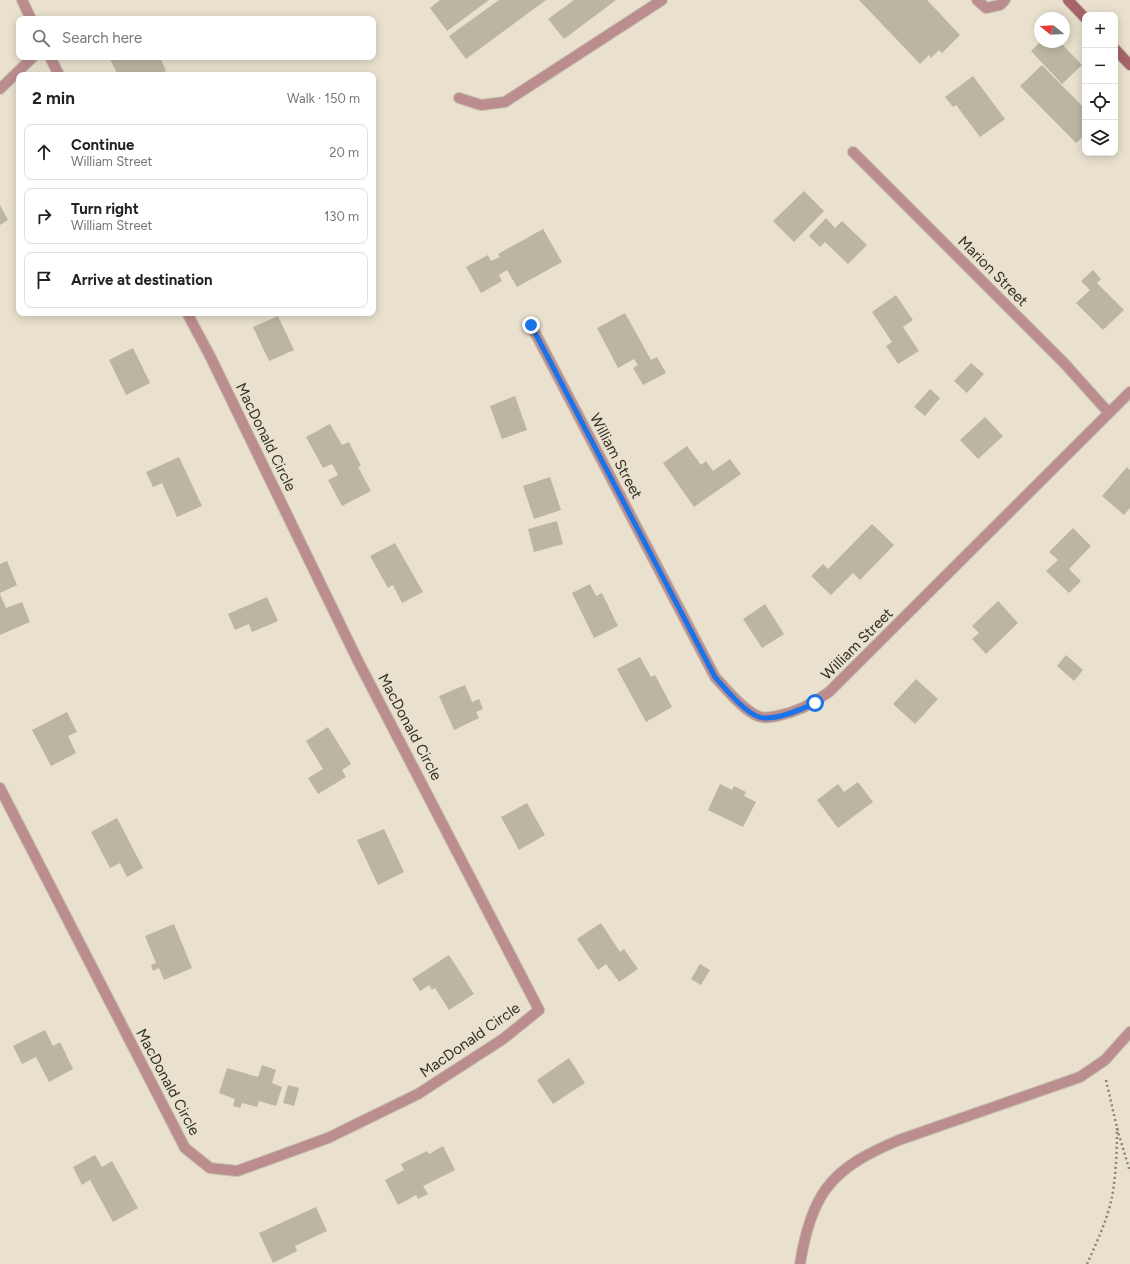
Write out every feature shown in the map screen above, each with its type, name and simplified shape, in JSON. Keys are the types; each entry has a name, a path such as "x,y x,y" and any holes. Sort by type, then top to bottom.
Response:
{"main road":[{"path":"1068,0 1082,15"},
{"path":"1118,52 1130,65"}],"street":[{"path":"22,0 30,16"},
{"path":"459,98 481,105 505,102 662,0"},
{"path":"977,0 986,8 1000,5 1005,0"},
{"path":"18,72 30,60"},
{"path":"52,60 58,72"},
{"path":"0,89 16,73"},
{"name":"Marion Street","path":"853,152 1065,364 1109,413"},
{"name":"MacDonald Circle","path":"0,788 185,1148 210,1168 237,1171 328,1138 418,1094 503,1039 539,1010 358,661 214,363 189,316"},
{"name":"William Street","path":"531,325 712,671 732,695 749,711 759,717 770,718 792,713 815,703 830,692 1130,392"},
{"path":"800,1264 807,1232 816,1206 826,1189 838,1176 850,1167 880,1148 899,1140 1080,1077 1105,1060 1130,1032"}],"path":[{"path":"1105,1060 1106,1079 1117,1128 1130,1172"},
{"path":"1087,1264 1112,1198 1116,1160 1117,1128"}],"building":[{"path":"440,0 489,0 447,31 430,8"},
{"path":"499,0 546,0 466,59 449,36"},
{"path":"574,0 616,0 564,39 548,19"},
{"path":"859,0 927,0 960,35 942,53 939,50 931,58 929,55 920,64"},
{"path":"1034,48 1066,48 1082,65 1062,84 1031,51"},
{"path":"110,60 161,60 166,71 164,72 116,72"},
{"path":"1042,65 1082,106 1082,138 1076,143 1020,86"},
{"path":"973,76 1005,119 980,137 956,105 953,107 945,97"},
{"path":"804,191 824,211 794,242 773,221"},
{"path":"0,205 8,220 0,225"},
{"path":"826,218 835,228 842,221 867,245 848,264 825,242 820,247 809,236"},
{"path":"543,229 562,262 517,287 507,270 499,275 502,281 481,293 466,267 488,255 491,261 500,257 498,254"},
{"path":"1093,270 1101,279 1097,283 1124,310 1103,330 1076,303 1090,290 1081,281"},
{"path":"896,295 913,320 903,327 919,351 898,364 886,346 892,342 872,312"},
{"path":"625,313 651,360 657,357 666,373 643,385 633,368 638,365 634,359 618,368 597,328"},
{"path":"278,316 294,350 269,361 253,327"},
{"path":"133,348 150,383 126,395 109,360"},
{"path":"971,363 984,374 967,393 954,381"},
{"path":"930,389 940,398 925,416 914,407"},
{"path":"515,396 527,430 502,439 490,406"},
{"path":"985,417 1003,436 978,459 960,440"},
{"path":"330,424 342,445 349,442 361,466 358,467 371,491 342,506 328,480 338,475 332,464 323,468 306,437"},
{"path":"687,446 701,465 706,461 713,471 730,459 741,474 694,507 663,463"},
{"path":"179,457 202,506 177,517 162,483 153,487 146,472"},
{"path":"1127,467 1130,470 1130,508 1124,515 1102,496"},
{"path":"550,477 561,510 534,519 523,486"},
{"path":"557,521 563,544 534,552 528,529"},
{"path":"872,524 894,545 860,580 853,573 831,595 811,576 823,564 828,569"},
{"path":"1073,528 1091,546 1069,569 1081,581 1069,593 1046,571 1058,560 1049,552"},
{"path":"395,543 423,592 402,603 393,585 388,588 370,556"},
{"path":"7,561 17,585 0,593 0,564"},
{"path":"590,584 596,596 602,593 618,626 594,638 572,593"},
{"path":"0,594 6,608 22,602 30,622 0,635"},
{"path":"267,597 278,621 252,632 249,624 235,630 228,614"},
{"path":"998,601 1018,623 986,654 972,639 979,633 972,626"},
{"path":"765,604 784,634 762,648 743,619"},
{"path":"1066,655 1083,670 1074,681 1057,666"},
{"path":"640,657 651,677 655,675 672,707 646,722 617,669"},
{"path":"916,679 938,699 915,724 893,704"},
{"path":"465,685 472,702 479,699 483,709 476,712 479,718 454,730 439,696"},
{"path":"67,712 77,732 68,736 76,753 51,766 32,730"},
{"path":"328,727 351,764 342,770 346,777 318,794 308,778 323,769 306,741"},
{"path":"858,782 873,802 838,828 817,800 838,784 844,792"},
{"path":"720,784 732,790 734,786 746,792 744,796 756,802 743,827 708,810"},
{"path":"527,803 545,835 519,850 501,817"},
{"path":"117,818 143,868 127,877 120,863 110,868 91,832"},
{"path":"384,829 404,872 378,885 357,840"},
{"path":"601,923 620,952 624,949 638,969 619,982 606,964 598,970 577,939"},
{"path":"174,924 192,968 164,980 159,968 153,971 151,965 156,963 145,936"},
{"path":"449,955 474,994 449,1010 435,988 432,990 429,985 420,991 412,979"},
{"path":"700,964 710,970 701,985 691,979"},
{"path":"45,1030 53,1046 60,1042 73,1069 49,1082 36,1057 22,1064 13,1046"},
{"path":"569,1058 585,1083 553,1104 537,1080"},
{"path":"262,1065 276,1070 272,1083 282,1087 276,1106 259,1101 257,1107 242,1103 240,1108 233,1106 235,1099 219,1093 227,1068 258,1077"},
{"path":"288,1085 299,1088 294,1106 283,1103"},
{"path":"443,1146 455,1170 423,1186 428,1194 418,1199 416,1195 398,1205 385,1180 404,1170 401,1164 427,1151 429,1154"},
{"path":"95,1155 102,1167 112,1161 138,1208 113,1222 90,1180 82,1185 73,1167"},
{"path":"316,1207 327,1231 295,1246 297,1251 273,1263 259,1233"}],"route":[{"path":"531,325 715,677 749,711 759,717 770,718 792,713 815,703"}]}
